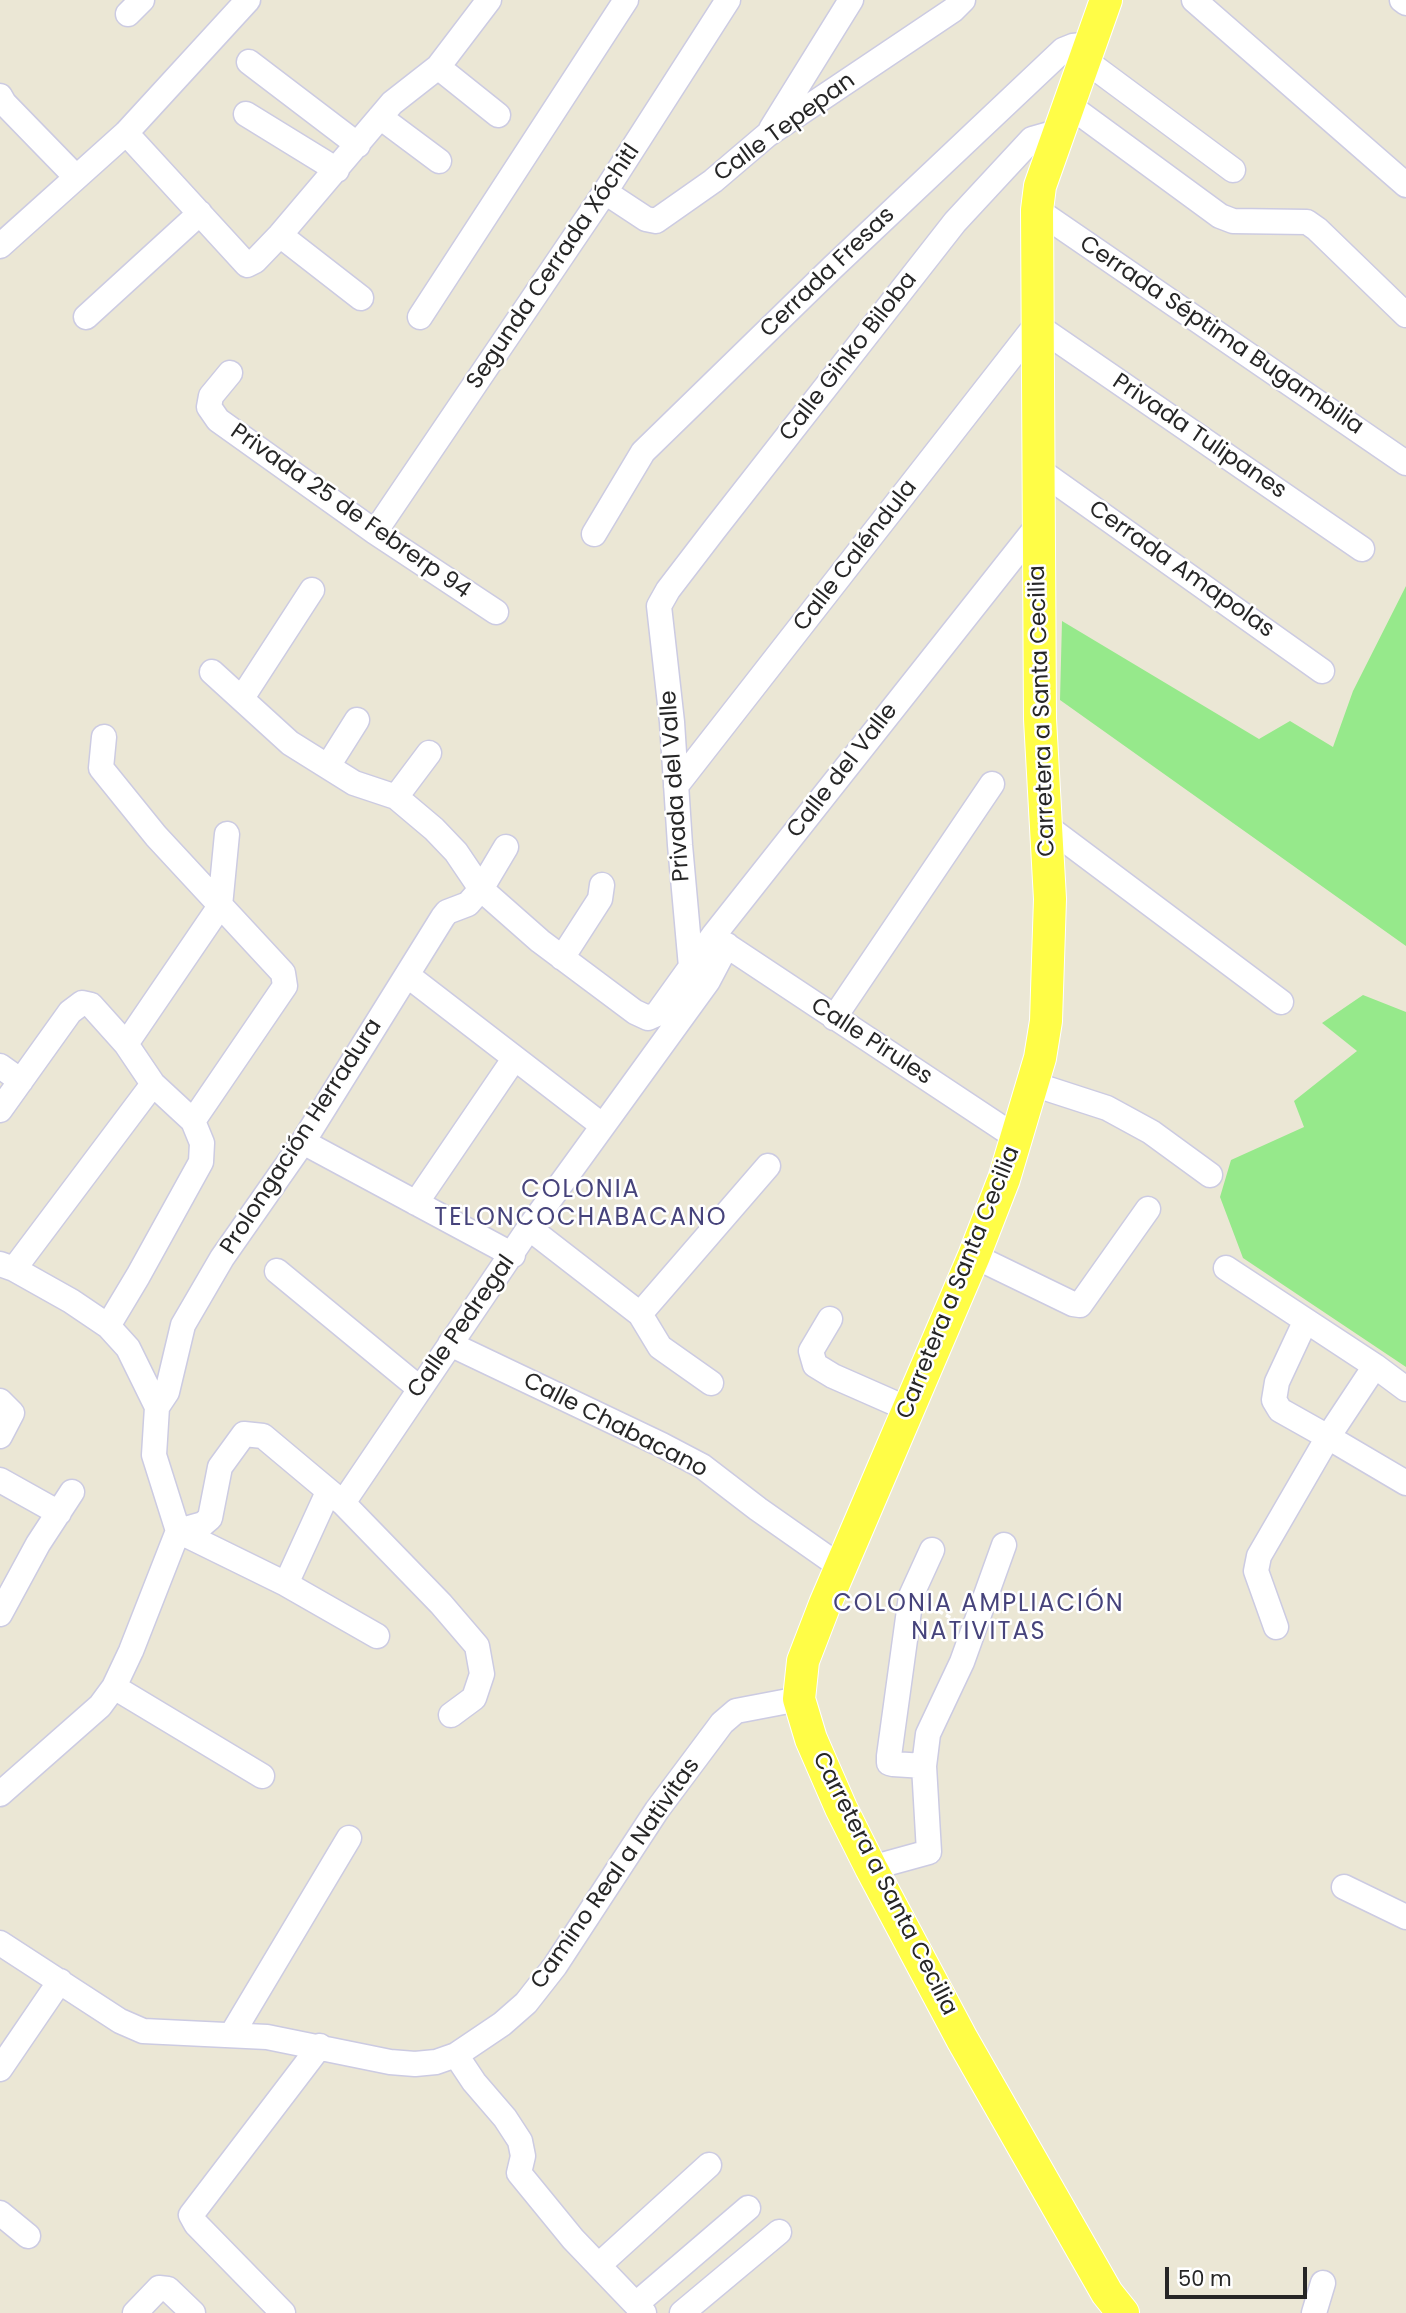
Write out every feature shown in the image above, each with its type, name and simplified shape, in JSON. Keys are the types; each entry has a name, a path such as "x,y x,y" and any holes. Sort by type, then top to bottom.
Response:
{"main road":[{"name":"Carretera a Santa Cecilia","path":"1106,0 1040,186 1037,210 1040,719 1050,900 1046,1021 1033,1084 1004,1179 974,1256 825,1604 803,1661 799,1699 811,1739 841,1808 962,2039 1107,2293 1123,2313"}],"street":[{"path":"0,246 126,133 248,0"},
{"path":"126,133 247,265 255,261 280,235 392,103 438,67 489,0"},
{"path":"420,317 626,0"},
{"name":"Segunda Cerrada Xóchitl","path":"376,532 605,192 728,0"},
{"path":"767,135 851,0"},
{"name":"Calle Tepepan","path":"605,192 646,219 656,220 713,181 767,135 953,10 963,0"},
{"path":"1194,0 1406,185"},
{"name":"Cerrada Fresas","path":"594,534 643,452 832,268 1063,50 1073,46 1088,52"},
{"path":"1088,52 1233,170"},
{"path":"249,62 358,145"},
{"path":"438,67 498,115"},
{"path":"0,96 76,177"},
{"path":"246,114 337,170"},
{"path":"380,117 439,161"},
{"path":"1065,118 1220,216 1233,221 1307,222 1406,314"},
{"name":"Calle Ginko Biloba","path":"659,606 714,530 955,222 1032,139 1065,118"},
{"name":"Cerrada Séptima Bugambilia","path":"1037,210 1406,463"},
{"path":"86,317 200,214"},
{"path":"280,235 361,299"},
{"name":"Privada Tulipanes","path":"1036,325 1362,549"},
{"name":"Calle Caléndula","path":"676,786 1036,325"},
{"name":"Privada 25 de Febrerp 94","path":"230,373 211,396 209,407 218,420 376,532 496,612"},
{"name":"Cerrada Amapolas","path":"1039,470 1322,671"},
{"name":"Calle del Valle","path":"562,958 635,1012 648,1018 656,1014 691,967 720,941 1039,524"},
{"path":"242,698 312,590"},
{"name":"Privada del Valle","path":"659,606 672,722 691,967"},
{"path":"212,672 290,743 354,783 396,797 456,852 481,889 562,958 600,899 602,885"},
{"path":"328,766 357,720"},
{"path":"104,737 101,768 156,836 283,973 285,986 193,1121"},
{"path":"396,797 429,753"},
{"path":"834,1018 992,784"},
{"path":"1045,825 1281,1002"},
{"path":"126,1044 220,906 228,834"},
{"path":"481,889 506,847"},
{"name":"Prolongación Herradura","path":"157,1407 167,1392 183,1325 222,1258 303,1142 443,917 447,912 468,904 481,889"},
{"name":"Calle Pirules","path":"720,941 1017,1138"},
{"name":"Calle Pedregal","path":"286,1584 336,1498 450,1345 529,1228 708,981 720,941"},
{"path":"407,975 603,1126"},
{"path":"0,1110 70,1012 82,1003 91,1005 126,1044 153,1084 193,1121 202,1143 201,1162 108,1325"},
{"path":"416,1203 514,1059"},
{"path":"0,1066 21,1081"},
{"path":"0,1794 100,1706 114,1687 178,1531 154,1455 157,1407 128,1348 108,1325 7,1266 153,1084"},
{"path":"1033,1084 1107,1108 1152,1132 1210,1175"},
{"path":"303,1142 513,1255"},
{"path":"639,1314 768,1166"},
{"path":"974,1256 1080,1305 1148,1209"},
{"path":"529,1228 639,1314 660,1347 711,1383"},
{"path":"1226,1268 1406,1389"},
{"path":"277,1271 419,1388"},
{"path":"830,1319 811,1351 815,1365 833,1376 908,1409"},
{"path":"1305,1322 1277,1381 1275,1401 1280,1410 1406,1483"},
{"name":"Calle Chabacano","path":"450,1345 702,1466 842,1568"},
{"path":"1276,1626 1256,1571 1259,1556 1328,1437 1375,1366"},
{"path":"0,1401 12,1413 0,1436"},
{"path":"178,1531 203,1524 210,1518 220,1467 244,1434 263,1436 336,1498 441,1604 477,1646 482,1674 474,1698 451,1716"},
{"path":"0,1479 65,1502 3,1603"},
{"path":"178,1531 286,1584 377,1636"},
{"path":"872,1868 929,1852 924,1766 928,1734 974,1630 1004,1545"},
{"path":"924,1766 889,1763 911,1596 932,1550"},
{"path":"114,1687 262,1776"},
{"name":"Camino Real a Nativitas","path":"0,1943 120,2021 143,2031 232,2034 320,2046 390,2063 436,2062 456,2055 502,2024 526,2003 555,1966 657,1810 722,1723 736,1711 799,1699"},
{"path":"232,2034 349,1838"},
{"path":"1344,1887 1406,1917"},
{"path":"0,2069 60,1981"},
{"path":"283,2313 195,2224 191,2215 320,2046"},
{"path":"456,2055 520,2141 523,2156 519,2173 598,2265 640,2308 748,2208"},
{"path":"598,2265 709,2165"},
{"path":"0,2213 28,2236"},
{"path":"682,2313 779,2232"},
{"path":"1314,2313 1323,2283"},
{"path":"135,2313 159,2288 168,2289 193,2313"}],"path":[{"path":"911,1596 974,1630"}],"green space":[{"path":"1406,586 1406,946 1060,700 1062,621 1259,739 1290,721 1333,747 1353,691"},
{"path":"1363,995 1406,1012 1406,1367 1243,1258 1220,1197 1231,1160 1304,1127 1294,1101 1357,1051 1322,1023"}],"district":[{"name":"COLONIA TELONCOCHABACANO","path":"581,1205"},
{"name":"COLONIA AMPLIACIÓN NATIVITAS","path":"979,1619"}]}
